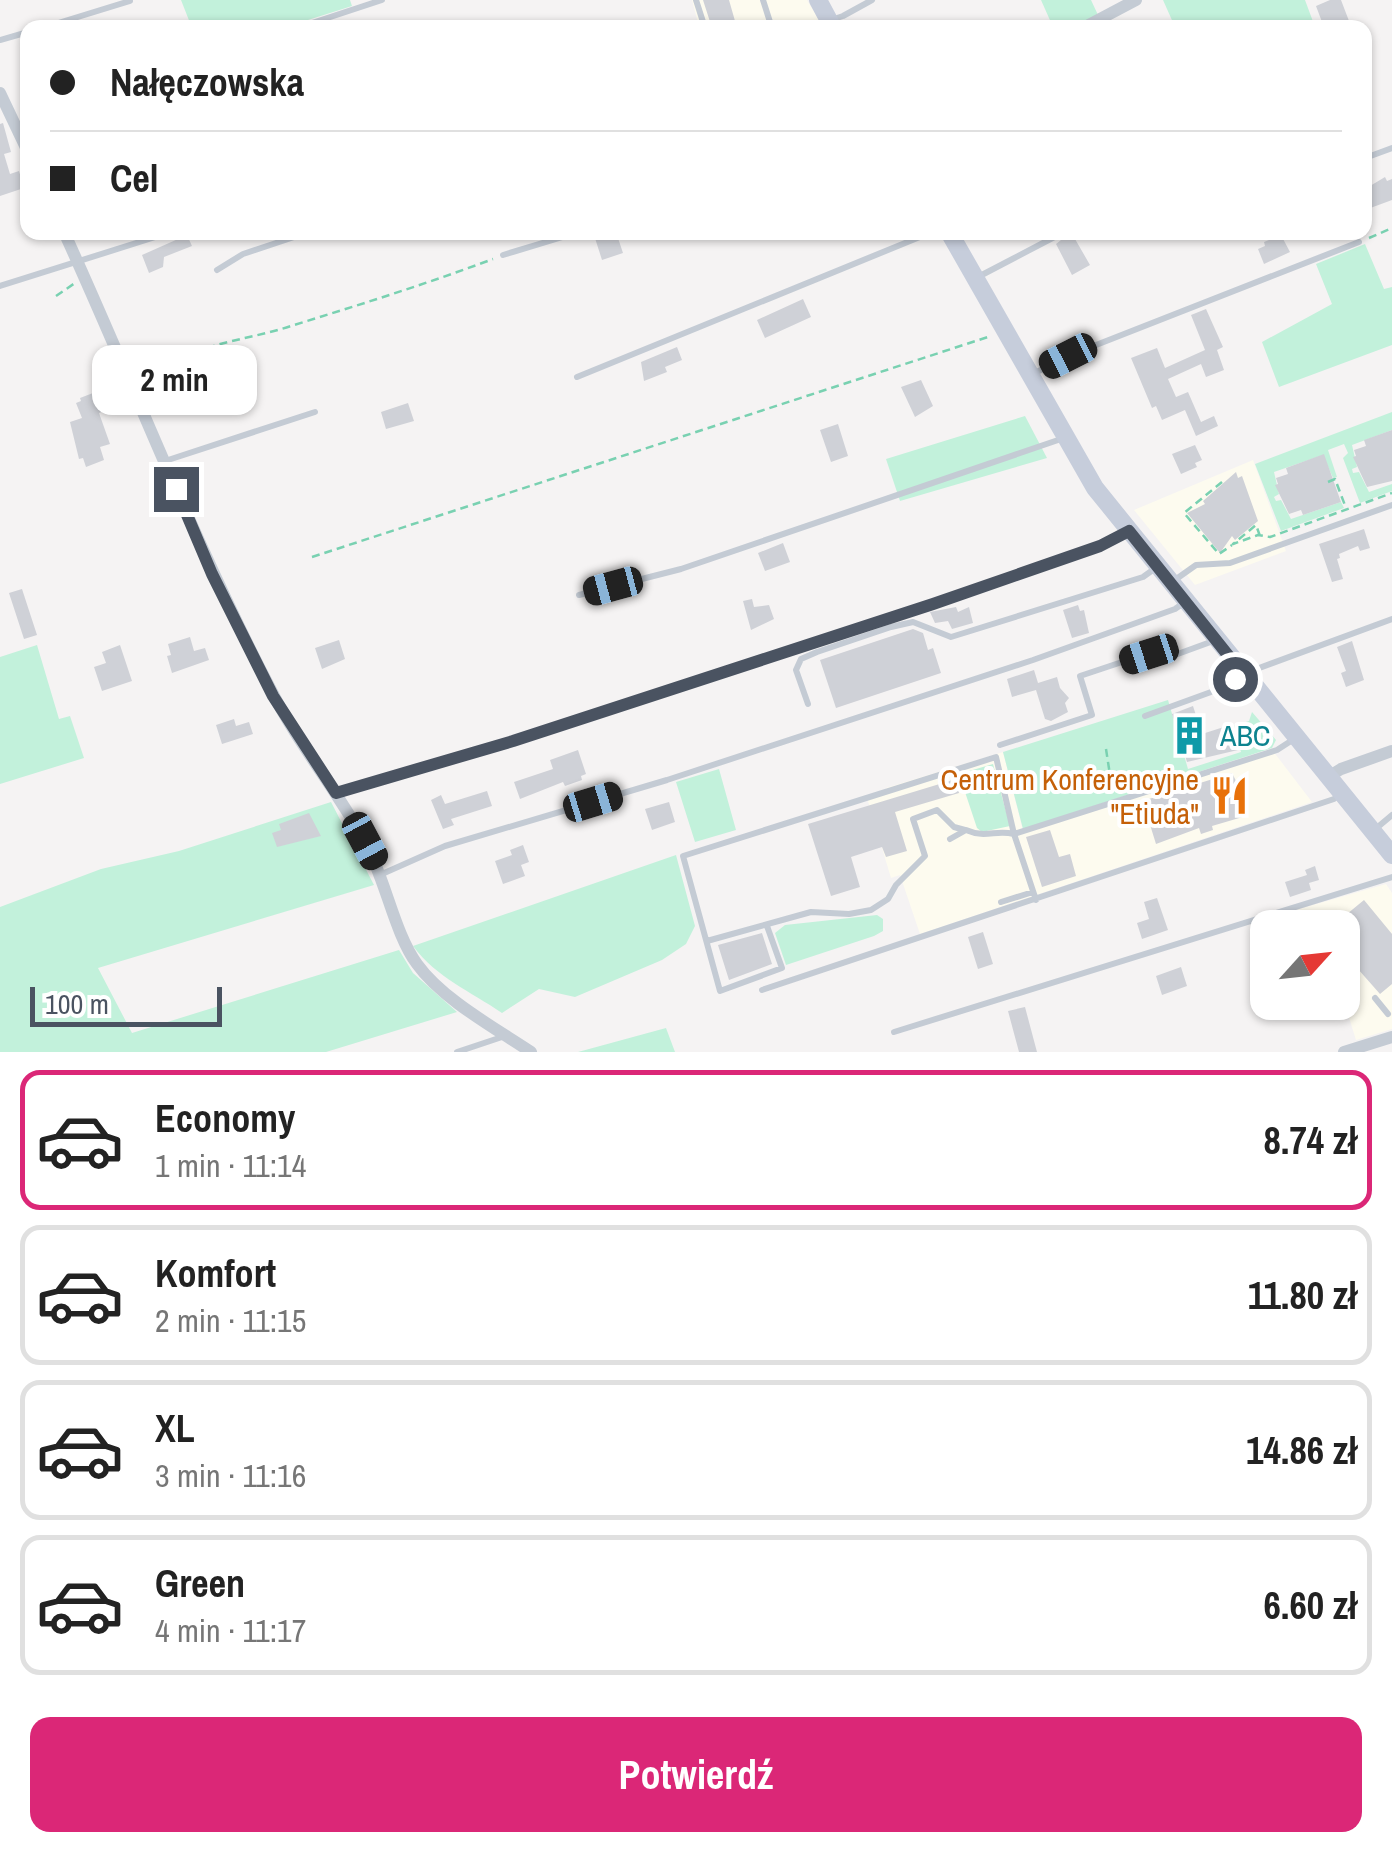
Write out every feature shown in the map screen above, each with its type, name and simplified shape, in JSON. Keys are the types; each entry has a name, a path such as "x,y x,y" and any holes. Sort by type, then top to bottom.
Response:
{"main road":[{"path":"953,240 1095,488 1392,855"}],"street":[{"path":"1098,20 1136,0"},
{"path":"0,93 20,135"},
{"path":"68,240 212,574 273,696 336,793 382,874 409,951 420,968 476,1015 531,1052"},
{"path":"1328,777 1392,751"},
{"path":"1344,1052 1392,1036"}],"lane":[{"path":"322,20 382,0"},
{"path":"828,12 872,0"},
{"path":"68,20 130,1"},
{"path":"0,286 148,240"},
{"path":"217,270 243,254 286,240"},
{"path":"503,255 552,240"},
{"path":"577,377 912,240"},
{"path":"975,279 1051,240"},
{"path":"1030,376 1068,356 1359,242"},
{"path":"164,461 315,412"},
{"path":"579,595 680,569 1065,438"},
{"path":"1171,582 1196,566 1230,563 1392,505"},
{"path":"336,793 513,741 933,604 1100,546 1129,531"},
{"path":"808,704 796,670 802,660 817,652 913,622 951,637 1143,577 1158,566"},
{"path":"382,874 445,846 667,780 1032,660 1175,609 1186,601"},
{"path":"1146,716 1206,695 1243,674 1392,619"},
{"path":"1000,745 1092,715 1080,676 1149,654 1164,659 1217,640"},
{"path":"706,942 811,912 849,914 871,910 888,899 925,856 912,819 937,810 954,827 980,837 1005,831 1014,834 1277,750 1295,738"},
{"path":"768,926 782,968 720,991 683,856 996,758 1034,896"},
{"path":"762,990 1034,896 1334,799 1341,793"},
{"path":"1372,832 1392,815"},
{"path":"950,838 966,830"},
{"path":"894,1032 1392,877"},
{"path":"1001,902 1034,896"},
{"path":"1375,998 1388,1014"},
{"path":"457,1052 506,1036"}],"path":[{"path":"1359,242 1364,240"},
{"path":"208,348 408,291 503,255"},
{"path":"56,296 85,278"},
{"path":"312,557 1005,331"},
{"path":"1328,482 1336,479 1347,510"},
{"path":"1222,482 1184,513 1219,554 1256,525 1260,536"},
{"path":"1234,544 1270,537 1392,494"},
{"path":"1106,748 1110,776"}],"shaded area":[{"path":"692,0 807,0 819,20 697,20"},
{"path":"1253,460 1286,551 1195,585 1134,510"},
{"path":"1273,751 1312,802 920,934 900,875 891,878 867,798 886,788 1003,752 1023,831"},
{"path":"1386,884 1392,893 1392,1029 1356,1040 1350,1020 1360,1020 1360,910 1296,910"}],"green space":[{"path":"181,0 350,0 352,6 308,20 189,20"},
{"path":"1041,0 1091,0 1098,15 1087,20 1050,20"},
{"path":"1163,0 1305,0 1312,20 1172,20"},
{"path":"1365,244 1384,289 1392,287 1392,345 1279,387 1262,342 1332,304 1316,264"},
{"path":"1392,412 1392,430 1352,445 1357,467 1352,469 1353,473 1359,472 1369,492 1392,484 1392,491 1360,503 1343,458 1348,453 1344,444 1328,450 1337,477 1333,478 1323,455 1274,472 1279,494 1274,497 1281,500 1291,519 1341,502 1344,508 1281,531 1255,464"},
{"path":"1025,416 1047,458 900,501 886,459"},
{"path":"37,645 59,719 70,716 84,758 0,784 0,657"},
{"path":"1168,700 1188,769 1241,752 1233,726 1249,721 1252,712 1276,740 1272,748 1023,829 1003,752"},
{"path":"993,764 1010,826 982,832 977,828 959,774"},
{"path":"719,769 736,830 695,842 676,782"},
{"path":"331,802 374,885 98,968 132,1033 399,950 413,973 457,1012 326,1052 0,1052 0,907 101,869 179,851"},
{"path":"676,855 695,926 686,944 662,960 575,997 539,989 502,1013 443,975 413,946"},
{"path":"877,915 883,919 883,931 874,936 786,965 775,933 785,925"},
{"path":"666,1028 675,1052 578,1052"}],"building":[{"path":"703,0 729,0 735,20 709,20"},
{"path":"1341,0 1349,20 1321,20 1316,6"},
{"path":"3,123 11,152 4,154 10,174 19,171 20,189 0,196"},
{"path":"1385,177 1387,181 1392,179 1392,200 1372,207 1372,185"},
{"path":"176,240 189,240 192,246 164,257 163,267 149,273 142,255"},
{"path":"596,240 619,240 623,253 602,260"},
{"path":"1076,240 1090,265 1072,275 1056,244"},
{"path":"1284,240 1290,252 1264,264 1258,249 1265,246 1264,242"},
{"path":"803,299 811,317 765,338 757,320"},
{"path":"1206,309 1223,347 1217,350 1224,370 1206,377 1201,364 1168,379 1176,397 1188,392 1201,422 1214,416 1218,426 1196,436 1185,410 1162,420 1156,406 1152,408 1131,358 1157,348 1165,368 1205,350 1191,315"},
{"path":"677,347 682,360 665,367 667,372 644,381 641,362"},
{"path":"198,356 206,381 188,388 180,362"},
{"path":"242,366 251,393 230,400 227,389 231,388 225,372"},
{"path":"921,380 933,406 915,417 901,387"},
{"path":"106,388 109,409 99,413 110,444 100,447 104,460 86,467 83,458 79,459 70,422 82,418 76,403 80,398"},
{"path":"408,403 414,421 386,429 381,412"},
{"path":"838,424 848,456 831,462 820,430"},
{"path":"1392,430 1392,481 1367,487 1353,457 1354,450 1366,446 1364,440"},
{"path":"1195,445 1202,460 1195,463 1197,467 1181,474 1172,454"},
{"path":"1324,454 1341,502 1303,515 1301,510 1289,514 1275,485 1276,478 1288,474 1286,468"},
{"path":"1236,472 1238,478 1242,476 1258,521 1235,540 1232,536 1220,553 1187,513 1205,504 1203,501"},
{"path":"1364,529 1370,548 1360,551 1358,546 1339,554 1343,579 1332,582 1319,544"},
{"path":"783,543 790,562 765,571 758,553"},
{"path":"22,589 37,635 24,639 9,593"},
{"path":"752,599 754,607 769,605 774,619 751,630 743,601"},
{"path":"1078,605 1080,611 1084,610 1089,633 1072,638 1063,610"},
{"path":"956,607 958,612 969,607 973,623 952,629 948,621 935,623 930,612"},
{"path":"913,629 923,633 928,650 933,648 941,673 836,708 820,660"},
{"path":"190,637 194,651 205,648 209,660 172,673 168,644"},
{"path":"339,640 345,659 322,669 315,648"},
{"path":"1352,641 1364,680 1346,687 1341,673 1346,671 1337,647"},
{"path":"120,645 132,681 102,691 94,667 106,663 102,652"},
{"path":"1034,670 1038,683 1057,677 1069,698 1065,703 1068,712 1051,721 1045,719 1036,690 1012,697 1007,679"},
{"name":"ABC","path":"1193,706 1202,734 1230,725 1238,750 1187,762 1172,714"},
{"path":"234,719 236,726 249,722 253,734 222,744 216,725"},
{"path":"578,750 586,774 581,776 582,780 565,786 563,782 520,799 514,782 553,769 550,760"},
{"path":"1232,773 1245,799 1241,800 1246,816 1212,826 1213,830 1201,834 1199,828 1156,844 1147,815 1125,822 1120,808"},
{"path":"956,779 959,793 895,812 907,851 886,857 882,847 851,857 860,887 831,896 808,824"},
{"path":"487,791 492,806 451,819 454,825 443,829 431,800 441,795 445,804"},
{"path":"669,802 675,822 652,830 645,809"},
{"path":"309,813 321,836 277,847 272,833 281,830 279,824"},
{"path":"1050,830 1059,857 1070,854 1076,876 1042,887 1026,837"},
{"path":"523,845 529,862 521,865 525,876 503,884 495,861 512,855 510,850"},
{"path":"1315,866 1319,880 1309,883 1311,890 1290,897 1285,882 1307,875 1305,870"},
{"path":"1157,898 1168,930 1142,939 1137,923 1149,919 1144,902"},
{"path":"1364,900 1392,934 1392,984 1380,994 1360,971 1360,910 1352,910"},
{"path":"983,932 993,964 978,969 968,937"},
{"path":"762,933 772,964 729,980 718,945"},
{"path":"1181,967 1187,986 1162,995 1156,976"},
{"path":"1025,1007 1037,1052 1019,1052 1008,1011"}],"place":[{"name":"ABC","path":"1190,735"},
{"name":"Centrum Konferencyjne \"Etiuda\"","path":"1229,796"}],"route":[{"path":"176,489 212,574 273,696 336,793 513,741 933,604 1100,546 1129,531 1243,674 1235,679"}]}
